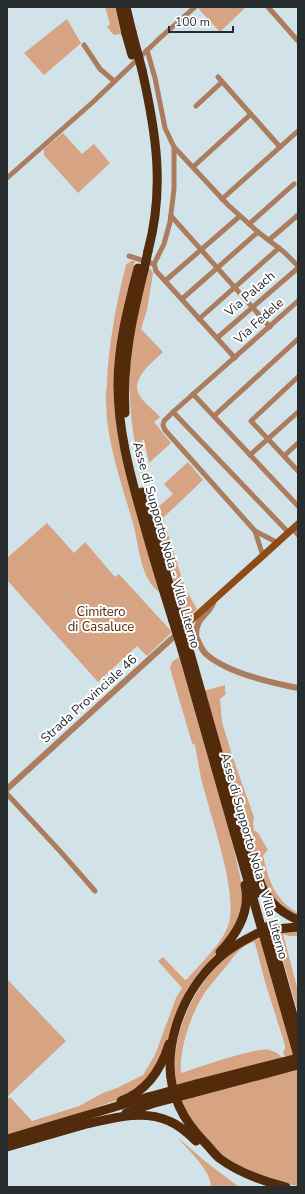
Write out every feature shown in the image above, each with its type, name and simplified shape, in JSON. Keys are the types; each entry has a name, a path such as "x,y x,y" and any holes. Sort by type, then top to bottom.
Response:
{"highway":[{"name":"Asse di Supporto Nola - Villa Literno","path":"120,7 139,70 147,120 151,168 145,250 126,353 126,427 136,474 176,618 246,851 298,1033"},
{"name":"Asse di Supporto Nola - Villa Literno","path":"126,7 129,33"},
{"name":"Asse di Supporto Nola - Villa Literno","path":"185,648 242,864 251,890 298,1057"},
{"path":"246,851 254,863 260,882 269,898 282,912 298,920"},
{"path":"95,1113 100,1108 132,1096 141,1090 153,1078 162,1062 172,1032 188,996 214,959 237,932 243,918 246,888 242,873 242,864"},
{"path":"276,929 298,928"},
{"path":"205,972 227,952 258,934"},
{"path":"176,1024 170,1065 172,1086 178,1106 190,1127 219,1158"},
{"path":"279,1067 298,1057"},
{"path":"7,1140 95,1113 149,1101 279,1067 298,1065"},
{"path":"7,1147 78,1126 149,1101"},
{"path":"78,1126 127,1116 146,1115 159,1117 182,1128 210,1153 246,1174 278,1187"},
{"path":"263,1181 286,1187"}],"main road":[{"path":"186,625 294,530"}],"street":[{"path":"7,178 195,7"},
{"path":"268,7 298,41"},
{"path":"84,45 100,69 114,81"},
{"path":"147,50 155,78 165,128 174,147 222,199 258,232 280,248 298,267"},
{"path":"218,77 280,147"},
{"path":"196,106 222,82"},
{"path":"193,167 251,114"},
{"path":"222,199 298,131"},
{"path":"174,147 174,189 171,216 167,236 154,264 156,271 235,358"},
{"path":"249,224 294,184"},
{"path":"269,240 298,215"},
{"path":"171,216 270,327"},
{"path":"165,281 240,216"},
{"path":"182,299 258,232"},
{"path":"200,319 280,248"},
{"path":"129,256 154,264"},
{"name":"Via Palach","path":"217,338 298,267"},
{"name":"Via Fedele","path":"173,412 298,301"},
{"path":"214,416 298,339"},
{"path":"298,378 251,421 298,471"},
{"path":"193,394 298,506"},
{"path":"278,543 255,531 165,430 164,421 173,412 294,530"},
{"path":"250,455 298,412"},
{"path":"284,456 298,443"},
{"path":"255,531 263,556"},
{"path":"214,600 211,608 199,621 196,629 196,639 198,645 206,654 227,666 259,679 298,688"},
{"path":"186,625 196,639"},
{"name":"Strada Provinciale 46","path":"8,785 186,625"},
{"path":"173,638 186,633 196,639"},
{"path":"7,794 95,891"}],"green space":[{"path":"105,7 115,7 121,34 114,35 107,27 110,24"},
{"path":"246,7 220,32 198,8"},
{"path":"67,19 81,43 44,75 24,53"},
{"path":"63,133 82,154 94,144 110,163 78,193 44,155 44,149"},
{"path":"131,261 135,261 121,321 115,397 161,593 154,588 149,581 139,554 134,527 112,451 107,419 106,398 111,338 126,265"},
{"path":"150,268 153,273 147,310 141,329 163,352 144,371 140,377 137,390 142,399 160,417 154,422 171,443 149,463 144,440 142,440 143,463 146,473 142,475 134,439 130,402 130,364 134,327"},
{"path":"188,462 203,480 163,518 185,588 197,609 184,621 153,514 156,512 156,509 173,494 164,484"},
{"name":"Cimitero di Casaluce","path":"47,523 74,553 85,542 115,577 119,574 172,632 147,656 137,646 98,682 7,580 7,558"},
{"path":"179,657 230,833 243,889 242,914 226,943 200,971 188,988 175,1016 167,1046 154,1075 123,1098 80,1113 7,1134 7,1100 10,1097 32,1121 79,1106 103,1093 143,1075 155,1055 176,998 182,988 158,961 163,957 185,980 187,979 215,947 228,926 230,898 224,861 202,781 195,745 192,743 170,668 172,662"},
{"path":"225,685 226,694 220,699 222,722 254,817 254,830 258,833 268,850 263,855 267,873 278,896 290,908 298,913 298,918 276,904 259,875 248,843 204,691"},
{"path":"298,931 298,936 283,934 298,991 298,1013 275,932"},
{"path":"259,936 298,1071 298,1186 278,1182 258,1175 223,1155 207,1141 194,1126 176,1089 175,1057 178,1039 183,1021 200,987 224,959 240,946","holes":["253,942 255,943 265,982 285,1045 283,1053 293,1071 289,1072 280,1056 270,1050 263,1050 227,1058 181,1073 182,1055 186,1034 197,1006 209,987 237,953 244,946"]},
{"path":"7,979 66,1041 7,1097"},
{"path":"177,1137 206,1162 239,1187 211,1187 210,1181 203,1167"}]}
